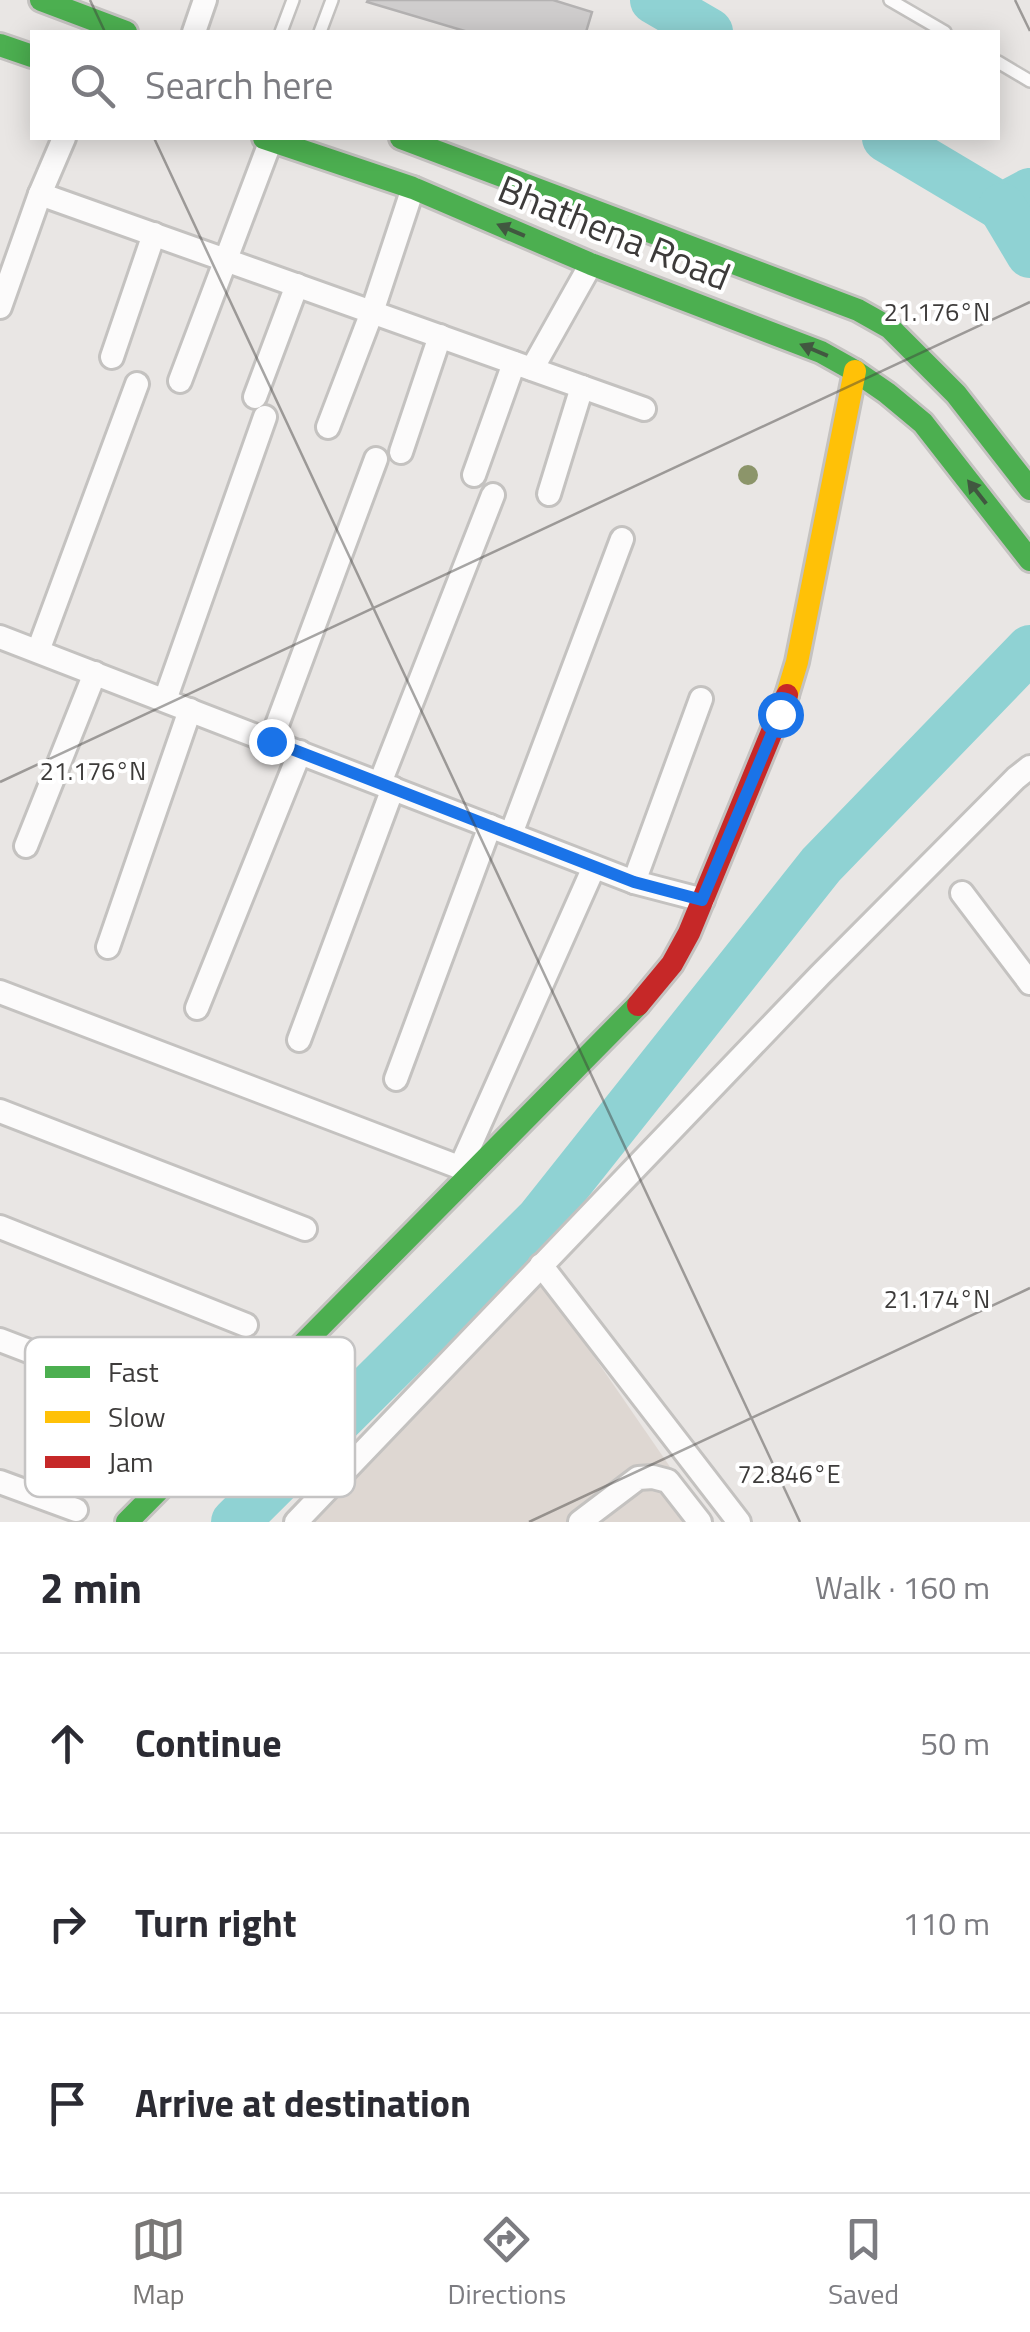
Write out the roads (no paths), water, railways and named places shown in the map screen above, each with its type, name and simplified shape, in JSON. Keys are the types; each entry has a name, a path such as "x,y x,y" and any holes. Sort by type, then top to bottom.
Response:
{"street":[{"path":"195,30 205,0"},
{"path":"52,2 113,30"},
{"path":"0,44 30,55"},
{"path":"0,308 63,140"},
{"path":"180,382 268,140"},
{"name":"Bhathena Road","path":"271,140 413,188 591,264 821,352 887,393 923,423 1030,560"},
{"name":"Bhathena Road","path":"406,140 858,310 890,328 956,394 1030,489"},
{"path":"328,427 413,188"},
{"path":"40,194 644,410"},
{"path":"112,358 154,234"},
{"path":"474,475 523,366 591,264"},
{"path":"165,700 297,285"},
{"path":"401,452 440,336"},
{"path":"305,1337 466,1170 637,1007 672,964 689,933 780,714 797,662 855,371"},
{"path":"38,651 137,384"},
{"path":"548,494 582,387"},
{"path":"271,741 376,459"},
{"path":"299,1040 386,786 493,494"},
{"path":"396,1079 622,539"},
{"path":"0,636 634,882 702,900"},
{"path":"26,846 95,673"},
{"path":"634,882 701,699"},
{"path":"108,947 190,710"},
{"path":"197,1008 300,752"},
{"path":"355,1460 820,975 1030,767"},
{"path":"466,1170 594,866"},
{"path":"962,893 1030,984"},
{"path":"0,992 466,1170"},
{"path":"0,1111 305,1229"},
{"path":"0,1227 246,1325"},
{"path":"541,1265 738,1522"},
{"path":"0,1340 25,1350"},
{"path":"580,1522 638,1478 653,1477 668,1481 700,1522"},
{"path":"0,1482 25,1491"},
{"path":"41,1497 76,1510"},
{"path":"127,1522 151,1497"},
{"path":"296,1522 320,1497"}],"lane":[{"path":"282,30 293,0"},
{"path":"321,30 332,0"},
{"path":"890,0 942,30"},
{"path":"1000,63 1030,81"}],"waterway":[{"path":"654,0 706,30"},
{"path":"889,140 1002,207 1030,192"},
{"path":"1002,207 1030,254"},
{"path":"355,1403 540,1219 821,865 1030,649"},
{"path":"235,1522 260,1497"}]}
